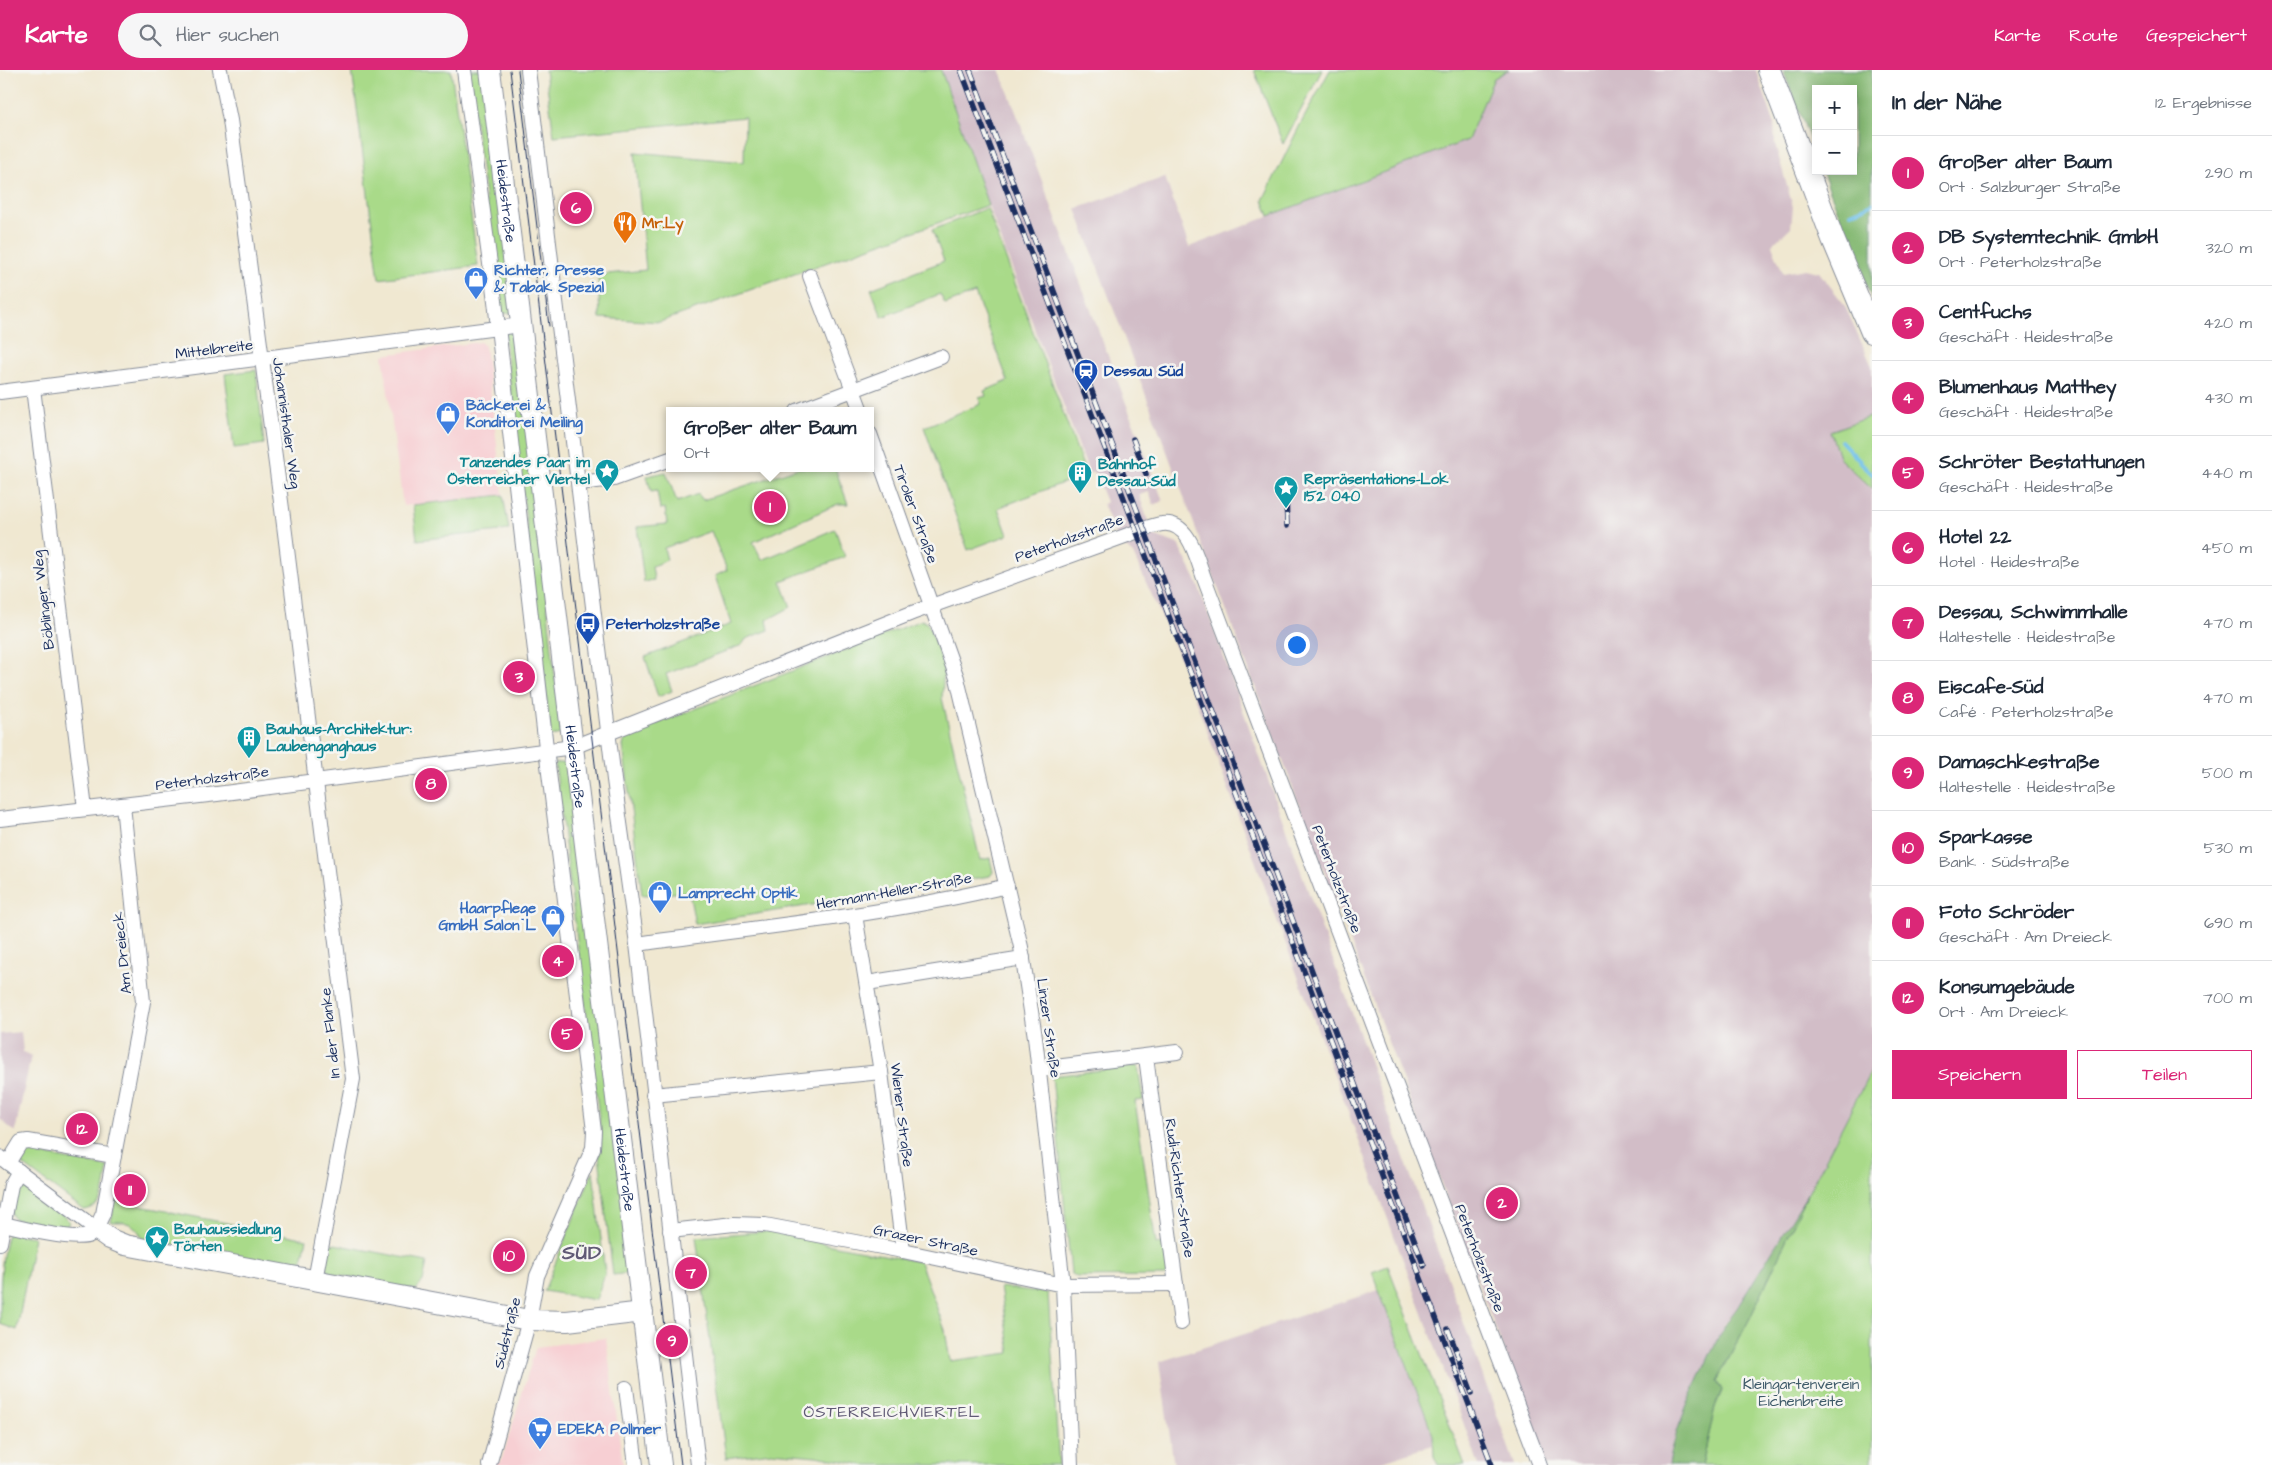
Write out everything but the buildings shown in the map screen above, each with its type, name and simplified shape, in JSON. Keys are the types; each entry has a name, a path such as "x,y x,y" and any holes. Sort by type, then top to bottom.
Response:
{"main road":[{"path":"1770,70 1830,231 1857,300 1872,332"}],"street":[{"name":"Johannisthaler Weg","path":"220,70 230,120 262,359 315,781"},
{"name":"Heidestraße","path":"464,70 498,328 547,752 594,1131 593,1148 589,1156"},
{"name":"Heidestraße","path":"490,70 661,1465"},
{"path":"528,70 615,790 637,944 653,1095 698,1465"},
{"path":"810,276 860,407"},
{"name":"Mittelbreite","path":"0,392 521,325"},
{"path":"808,407 941,356"},
{"name":"Böblinger Weg","path":"33,388 85,809"},
{"name":"Tiroler Straße","path":"874,445 932,605"},
{"path":"579,483 614,479 666,460"},
{"name":"Peterholzstraße","path":"0,819 547,752 573,747 932,605 1156,526 1171,524 1178,526 1186,536 1204,578 1358,980 1540,1465"},
{"name":"Linzer Straße","path":"932,605 957,678 1008,886 1023,958 1039,1069 1063,1285 1071,1465"},
{"name":"In der Flanke","path":"314,1280 324,1238 353,1079 315,781"},
{"name":"Am Dreieck","path":"96,1229 103,1214 143,1002 123,805"},
{"name":"Hermann-Heller-Straße","path":"637,944 855,915 1008,886"},
{"name":"Wiener Straße","path":"855,915 881,1072 903,1251"},
{"path":"867,982 1023,958"},
{"path":"1039,1069 1177,1052"},
{"name":"Rudi-Richter-Straße","path":"1146,1057 1181,1323"},
{"path":"653,1095 881,1072"},
{"path":"0,1243 11,1185 9,1163 20,1142 28,1140 114,1156"},
{"name":"Südstraße","path":"490,1465 529,1320 537,1276 589,1156"},
{"path":"9,1163 110,1239 125,1245 529,1320 567,1321 643,1312"},
{"path":"4,1224 74,1237 89,1236 96,1229"},
{"name":"Grazer Straße","path":"670,1232 734,1224 765,1225 903,1251 1063,1285 1176,1284"},
{"path":"626,1388 636,1465"}],"shaded area":[{"path":"941,70 1000,70 1163,501 1154,505 1149,492 1139,495 1153,535 1178,544 1196,580 1515,1465 1479,1465 1177,650 1133,554 1119,542 1103,504 1106,502 1094,472 1089,473 988,205"},
{"path":"1509,70 1756,70 1774,122 1775,144 1793,207 1791,227 1772,245 1783,273 1805,269 1819,272 1844,304 1872,366 1872,416 1830,432 1840,459 1872,489 1872,1069 1808,1193 1737,1308 1725,1323 1685,1411 1673,1442 1669,1465 1544,1465 1509,1373 1510,1367 1076,209 1165,177 1189,247 1468,140 1494,77"},
{"path":"480,342 485,346 503,495 403,506 383,355"},
{"path":"21,1032 23,1052 31,1056 15,1132 0,1119 0,1034"},
{"path":"1379,1290 1436,1444 1370,1465 1174,1465 1159,1362"},
{"path":"606,1338 623,1465 495,1465 496,1461 501,1462 536,1347"}],"green space":[{"path":"352,70 451,70 478,266 379,279"},
{"path":"468,70 486,70 517,312 501,314"},
{"path":"545,70 941,70 988,205 660,322 600,318 598,275 646,270 635,152 744,162 745,117 554,136"},
{"path":"1254,70 1322,70 1283,144"},
{"path":"1330,70 1509,70 1494,78 1468,140 1269,216 1263,200"},
{"path":"1783,70 1872,70 1872,299 1824,175 1857,175 1857,85 1812,85 1812,145"},
{"path":"987,208 1086,474 998,508 1008,535 968,550 924,427 981,404 979,398 986,396 984,391 1008,381 975,293 945,304 940,294 882,317 871,289 944,261 932,230"},
{"path":"518,329 561,734 551,736 504,331"},
{"path":"256,370 264,444 234,448 225,374"},
{"path":"1872,416 1872,489 1840,459 1830,431"},
{"path":"666,472 677,502 698,494 703,500 786,472 836,472 848,504 838,504 753,542 762,560 835,529 845,557 781,581 791,607 767,620 769,630 746,639 742,645 666,674 672,691 658,697 645,657 731,624 715,576 727,570 711,531 664,548 667,560 652,566 654,580 644,582 637,527 667,524 665,508 660,509 657,491 651,492 647,476"},
{"path":"503,495 509,530 417,540 413,505"},
{"path":"922,620 928,624 944,666 942,698 980,860 990,858 993,872 990,876 695,924 689,892 642,895 623,746 626,736"},
{"path":"555,763 570,763 631,1273 613,1275 599,1156 601,1133"},
{"path":"1138,1066 1143,1100 1135,1101 1156,1244 1164,1243 1168,1266 1166,1276 1077,1277 1071,1273 1052,1076"},
{"name":"Kleingartenverein Eichenbreite","path":"1872,1069 1872,1465 1702,1465 1715,1407 1722,1391 1717,1381 1751,1316 1808,1193"},
{"path":"20,1150 108,1167 103,1194 100,1200 96,1205 84,1210 18,1161"},
{"path":"593,1171 605,1273 596,1300 544,1291"},
{"path":"24,1187 65,1217 69,1222 65,1230 14,1219 11,1213 15,1194"},
{"path":"1808,1193 1751,1316 1717,1381 1722,1390 1715,1407 1702,1465 1669,1465 1674,1440 1683,1416 1718,1338"},
{"path":"115,1201 307,1239 300,1269 143,1241 135,1227 127,1223 111,1222"},
{"path":"769,1231 920,1262 945,1330 950,1361 1010,1353 1000,1287 1048,1293 1059,1465 865,1465 816,1456 771,1452 726,1458 696,1237"},
{"path":"9,1233 34,1237 17,1330 0,1324 2,1263"},
{"path":"329,1243 427,1262 423,1281 416,1290 329,1273 325,1264"},
{"path":"1388,1266 1465,1465 1438,1465 1434,1456 1433,1435 1372,1272"}],"waterway":[{"path":"1851,213 1872,204"},
{"path":"1841,441 1872,474"}],"tram line":[{"path":"510,70 681,1465"},
{"path":"518,70 549,326"}],"railway":[{"path":"961,70 1492,1465"},
{"path":"970,70 1424,1266"},
{"path":"1133,439 1146,474"},
{"path":"1286,492 1287,526"},
{"path":"1448,1329 1472,1393"}],"place":[{"name":"Hotel 22","path":"576,208"},
{"name":"Mr.Ly","path":"625,244"},
{"name":"Richter, Presse & Tabak Spezial","path":"476,300"},
{"name":"Dessau Süd","path":"1086,392"},
{"name":"Bäckerei & Konditorei Meiling","path":"448,435"},
{"name":"Tanzendes Paar im Österreicher Viertel","path":"607,492"},
{"name":"Bahnhof Dessau-Süd","path":"1080,494"},
{"name":"Großer alter Baum","path":"770,507"},
{"name":"Repräsentations-Lok 152 040","path":"1286,509"},
{"name":"Peterholzstraße","path":"588,645"},
{"name":"Centfuchs","path":"519,677"},
{"name":"Bauhaus-Architektur: Laubenganghaus","path":"249,759"},
{"name":"Eiscafe-Süd","path":"431,784"},
{"name":"Lamprecht Optik","path":"660,914"},
{"name":"Haarpflege GmbH Salon L","path":"553,938"},
{"name":"Blumenhaus Matthey","path":"558,961"},
{"name":"Schröter Bestattungen","path":"567,1034"},
{"name":"Konsumgebäude","path":"82,1129"},
{"name":"Foto Schröder","path":"130,1190"},
{"name":"DB Systemtechnik GmbH","path":"1502,1203"},
{"name":"Sparkasse","path":"509,1256"},
{"name":"Bauhaussiedlung Törten","path":"157,1259"},
{"name":"Dessau, Schwimmhalle","path":"691,1273"},
{"name":"Damaschkestraße","path":"672,1341"},
{"name":"EDEKA Pollmer","path":"540,1450"}],"district":[{"name":"SÜD","path":"582,1252"},
{"name":"ÖSTERREICHVIERTEL","path":"892,1411"}]}
